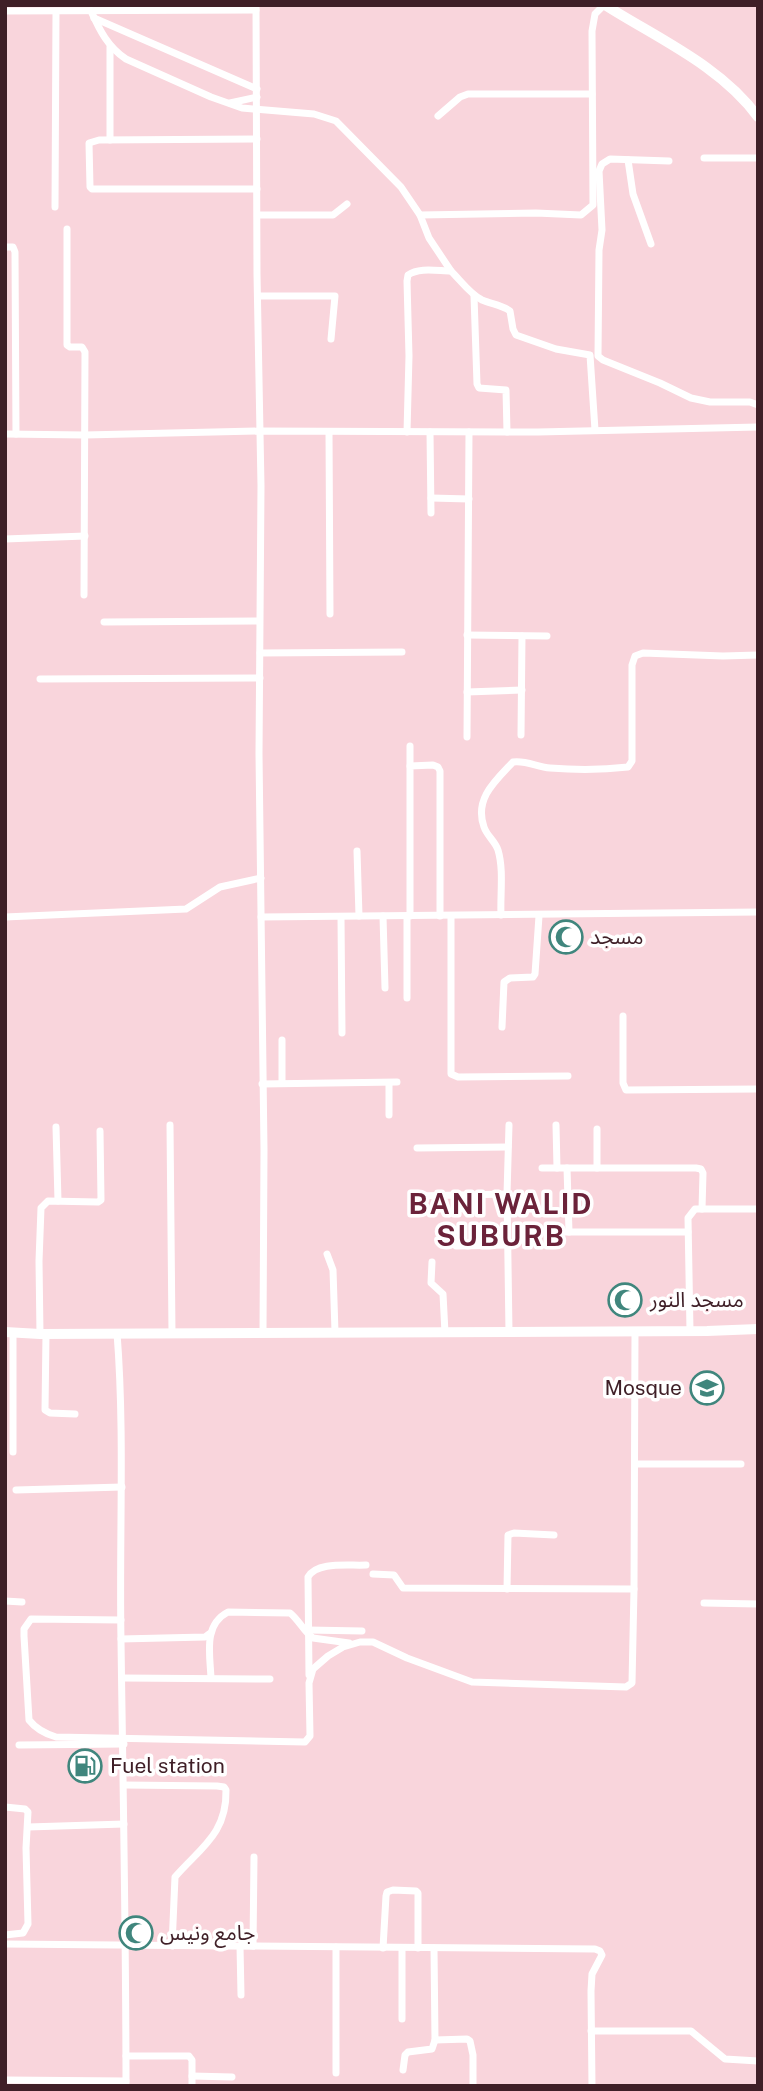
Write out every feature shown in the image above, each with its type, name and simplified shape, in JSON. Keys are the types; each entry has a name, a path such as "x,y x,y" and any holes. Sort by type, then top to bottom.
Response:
{"main road":[{"path":"605,5 702,65 735,90 758,117"},
{"path":"9,1332 758,1331"}],"street":[{"path":"420,215 584,215 593,204 592,26 595,14 605,5"},
{"path":"5,11 92,14 256,8 264,1332"},
{"path":"55,207 56,12"},
{"path":"92,14 100,33 110,46 126,59 211,97 257,111 314,114 336,121 401,187 451,271 474,296 506,307 510,311 516,335 556,349 590,355 595,430"},
{"path":"92,14 257,93"},
{"path":"110,46 110,140"},
{"path":"230,104 257,93"},
{"path":"438,116 460,97 468,94 592,94"},
{"path":"257,139 110,140 89,143 92,189 257,189"},
{"path":"704,158 758,158"},
{"path":"669,161 610,159 602,164 599,171 602,230 599,250 598,356 691,398 710,402 750,402 758,405"},
{"path":"628,160 633,194 651,244"},
{"path":"258,215 333,215 347,204"},
{"path":"66,229 67,345 82,347 85,352 84,595"},
{"path":"5,247 13,247 15,252 16,434"},
{"path":"407,432 408,275 412,271 451,271"},
{"path":"258,296 335,296 331,339"},
{"path":"474,296 477,384 479,388 506,390 507,432"},
{"path":"5,344 16,344"},
{"path":"5,434 507,432 758,427"},
{"path":"329,432 330,614"},
{"path":"430,432 431,513"},
{"path":"467,737 470,432"},
{"path":"431,498 469,499"},
{"path":"5,539 85,536"},
{"path":"104,622 259,621"},
{"path":"467,635 547,636"},
{"path":"522,636 522,735"},
{"path":"260,653 402,652"},
{"path":"501,915 499,858 496,844 484,827 482,804 484,795 513,762 521,761 536,767 562,769 628,767 632,761 632,665 635,656 643,653 758,655"},
{"path":"40,678 260,678"},
{"path":"467,692 522,690"},
{"path":"407,998 410,746"},
{"path":"410,766 436,765 440,771 440,916"},
{"path":"358,851 359,916"},
{"path":"5,917 186,909 220,887 261,878"},
{"path":"261,917 758,912"},
{"path":"383,916 385,988"},
{"path":"451,916 450,1074 458,1077 568,1076"},
{"path":"502,1027 504,982 510,978 533,977 536,972 539,916"},
{"path":"341,917 342,1033"},
{"path":"623,1016 623,1083 626,1090 758,1089"},
{"path":"282,1040 282,1083"},
{"path":"262,1084 393,1083 390,1115"},
{"path":"170,1125 172,1333"},
{"path":"509,1125 509,1332"},
{"path":"556,1125 557,1168"},
{"path":"56,1127 58,1201"},
{"path":"597,1129 597,1168"},
{"path":"75,1415 50,1413 46,1410 40,1216 44,1203 48,1201 100,1200 100,1131"},
{"path":"416,1148 508,1147"},
{"path":"542,1168 696,1168 703,1173 702,1209"},
{"path":"567,1168 569,1232"},
{"path":"414,1196 507,1194"},
{"path":"690,1331 688,1218 695,1209 758,1209"},
{"path":"548,1232 688,1232"},
{"path":"456,1247 507,1245"},
{"path":"327,1254 333,1270 335,1332"},
{"path":"432,1262 431,1283 443,1294 445,1333"},
{"path":"9,1332 13,1452"},
{"path":"121,1639 205,1637 215,1623 228,1612 282,1612 290,1613 319,1640 353,1644 373,1642 419,1663 472,1682 625,1687 632,1683 635,1332"},
{"path":"5,2080 39,2083 126,2083 122,1487 117,1333"},
{"path":"635,1464 741,1464"},
{"path":"16,1490 122,1487"},
{"path":"507,1589 508,1535 554,1535"},
{"path":"19,1745 198,1740 305,1742 310,1736 307,1577 316,1568 366,1565"},
{"path":"373,1574 394,1574 403,1588 634,1589"},
{"path":"5,1601 22,1602"},
{"path":"704,1602 758,1604"},
{"path":"121,1620 31,1619 24,1629 24,1636 30,1722 43,1733 56,1737 124,1742"},
{"path":"308,1632 362,1631"},
{"path":"209,1634 211,1678"},
{"path":"309,1683 318,1664 353,1644"},
{"path":"122,1678 270,1679"},
{"path":"124,1785 217,1786 226,1790 225,1809 208,1844 175,1877 172,1946"},
{"path":"5,1807 27,1810 28,1827 27,1926 23,1933 5,1935"},
{"path":"28,1827 124,1824"},
{"path":"253,1946 254,1857"},
{"path":"383,1948 386,1895 393,1890 417,1892 418,1948"},
{"path":"5,1944 585,1947 600,1951 602,1955 592,1973 592,2086"},
{"path":"240,1946 241,1995"},
{"path":"336,1947 336,2073"},
{"path":"402,1948 402,2019"},
{"path":"403,2070 408,2052 432,2049 435,2040 434,1948"},
{"path":"591,2031 691,2031 725,2059 758,2061"},
{"path":"435,2040 470,2041 473,2055 472,2086"},
{"path":"126,2056 189,2056 192,2060 192,2086"},
{"path":"192,2076 232,2077"}],"place":[{"name":"مسجد","path":"566,937"},
{"name":"مسجد النور","path":"625,1300"},
{"name":"Mosque","path":"707,1388"},
{"name":"Fuel station","path":"85,1766"},
{"name":"جامع ونيس","path":"136,1933"}],"district":[{"name":"BANI WALID SUBURB","path":"501,1220"}]}
